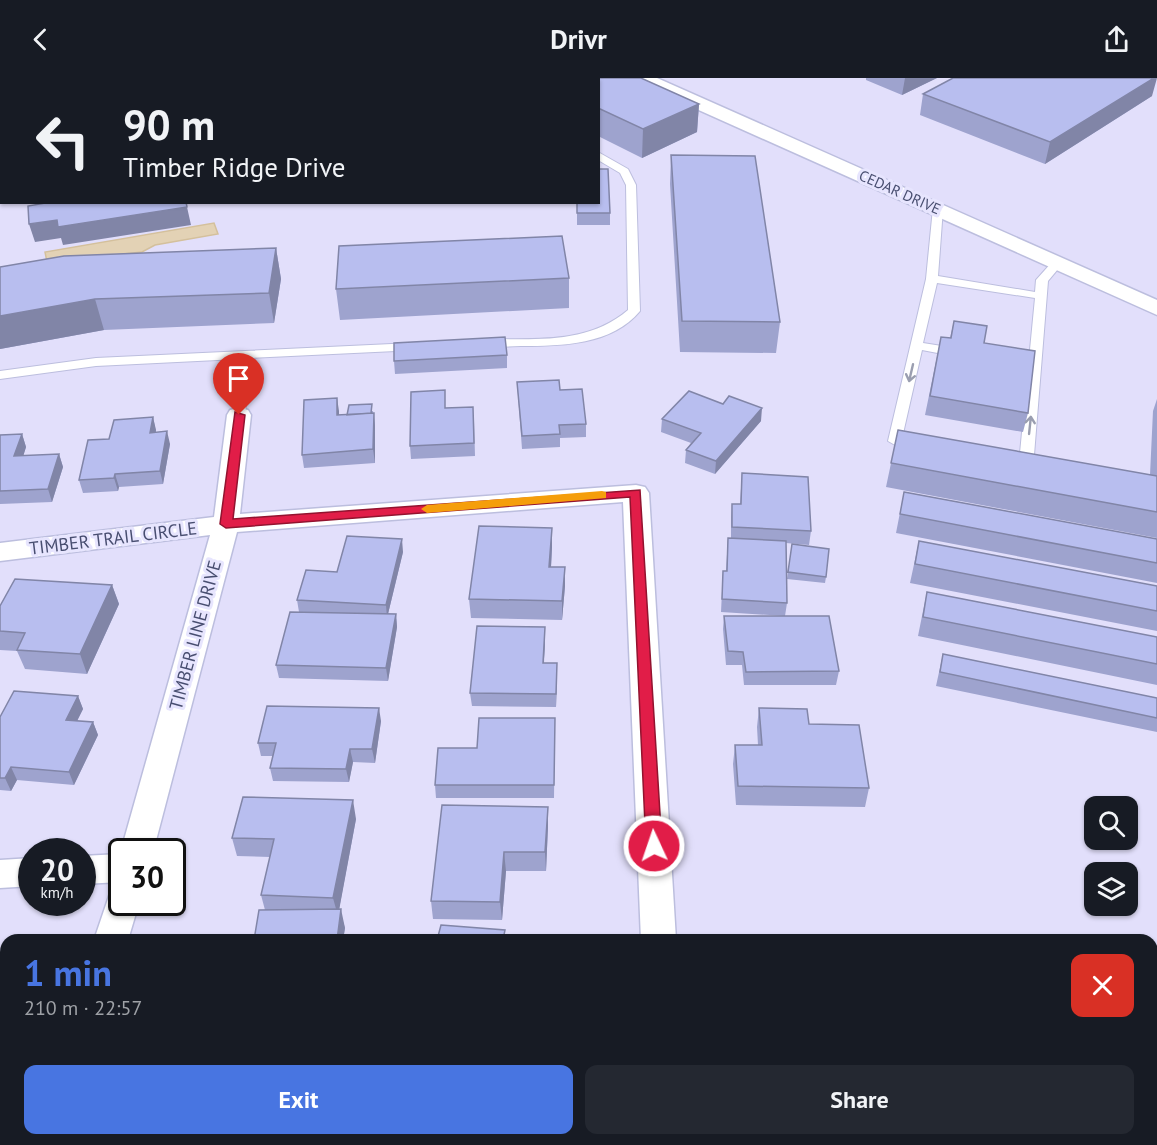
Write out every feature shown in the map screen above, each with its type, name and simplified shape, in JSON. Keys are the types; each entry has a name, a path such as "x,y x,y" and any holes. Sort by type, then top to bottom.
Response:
{"street":[{"name":"CEDAR DRIVE","path":"642,78 938,208 1157,308"},
{"name":"TIMBER LINE DRIVE","path":"140,838 226,524 239,415"},
{"name":"TIMBER TRAIL CIRCLE","path":"0,552 226,524 636,493 659,934"},
{"path":"0,874 18,873"},
{"path":"113,934 118,916"}],"lane":[{"path":"479,344 555,340 600,334 620,323 634,311 631,185 624,171 600,155"},
{"path":"928,447 894,441 932,279 938,208"},
{"path":"995,459 1017,463 1027,455 1030,364 1038,333 1042,280 1057,262"},
{"path":"932,279 1041,296"},
{"path":"0,375 96,362 423,346"},
{"path":"917,346 948,351"},
{"path":"239,415 244,356"}],"shaded area":[{"path":"214,223 218,234 155,245 142,252 47,262 45,252"}],"building":[{"path":"600,78 641,78 699,104 643,129 600,109"},
{"path":"953,78 1154,78 1050,142 923,94"},
{"path":"671,155 755,156 780,322 682,321"},
{"path":"600,169 608,169 610,213 577,213 577,204 600,204"},
{"path":"40,204 186,204 187,207 58,227 57,220 29,224 28,206"},
{"path":"562,236 569,278 336,289 339,246"},
{"path":"276,248 269,293 95,299 0,316 0,267 64,256"},
{"path":"954,321 987,326 984,343 1035,351 1028,413 930,396 941,337 951,338"},
{"path":"505,337 507,355 394,361 394,343"},
{"path":"559,380 560,390 582,389 586,424 559,425 560,434 522,436 517,382"},
{"path":"445,390 445,408 473,407 474,443 410,446 411,392"},
{"path":"689,391 723,404 729,396 762,408 716,461 686,450 701,433 662,419"},
{"path":"337,398 337,415 374,413 373,449 302,455 304,400"},
{"path":"372,404 371,413 347,415 349,405"},
{"path":"153,417 150,433 167,431 160,471 115,474 114,478 79,480 88,440 109,439 114,420"},
{"path":"898,430 1157,476 1157,512 891,463"},
{"path":"22,434 14,456 59,454 48,489 0,491 0,435"},
{"path":"742,473 808,477 811,531 732,527 732,504 741,504"},
{"path":"904,492 1157,539 1157,563 900,514"},
{"path":"479,526 552,528 549,567 565,567 562,601 469,599"},
{"path":"347,536 402,539 386,605 297,600 306,570 337,572"},
{"path":"728,538 786,541 787,603 722,599 723,571 727,571"},
{"path":"919,541 1157,586 1157,611 915,564"},
{"path":"792,544 829,549 826,577 788,572"},
{"path":"15,579 112,585 80,654 17,650 25,633 0,631 0,606"},
{"path":"927,592 1157,637 1157,664 923,617"},
{"path":"290,612 396,614 386,668 276,665"},
{"path":"724,616 829,616 839,671 746,672 743,652 728,651"},
{"path":"477,626 545,627 543,663 557,663 556,694 470,693"},
{"path":"943,654 1157,698 1157,718 940,672"},
{"path":"14,691 78,696 66,720 93,722 69,772 11,767 5,778 0,778 0,717"},
{"path":"267,706 379,708 372,749 350,749 346,769 270,768 276,743 258,743"},
{"path":"759,708 807,709 809,724 859,725 869,788 738,786 735,745 762,745"},
{"path":"479,718 555,718 554,785 435,785 438,748 477,748"},
{"path":"243,797 353,800 333,898 261,895 274,839 232,838"},
{"path":"442,805 548,807 545,852 504,852 500,902 431,901"},
{"path":"341,909 338,934 255,934 259,910"},
{"path":"441,925 505,930 504,934 439,934"}],"slow traffic":[{"path":"427,509 602,495"}],"route":[{"path":"239,415 226,524 636,493 654,846"}]}
